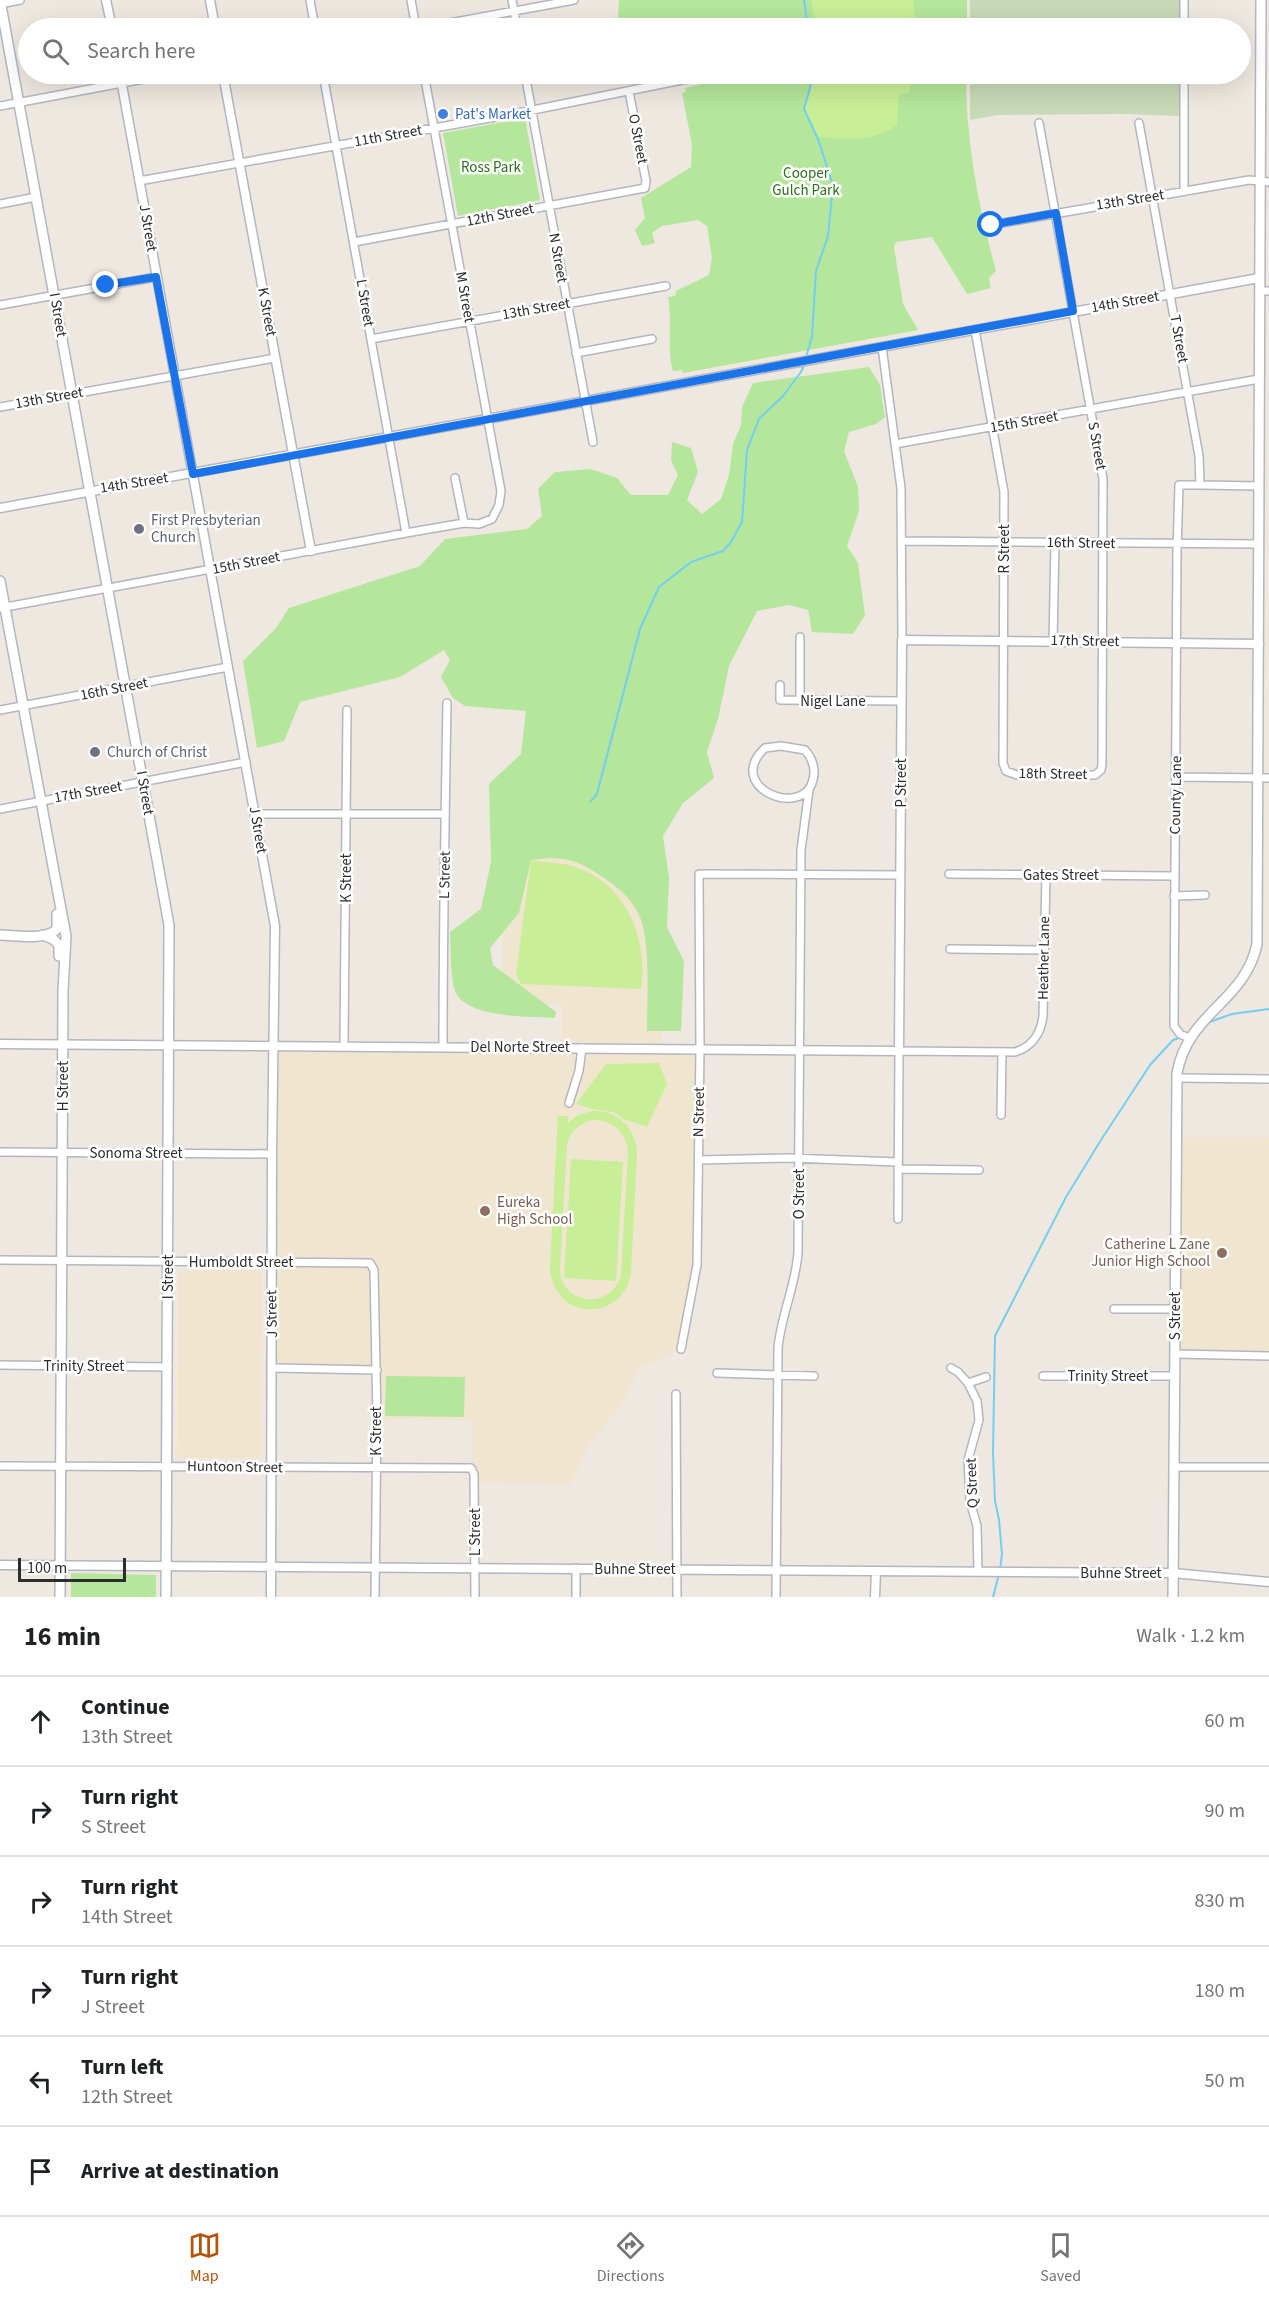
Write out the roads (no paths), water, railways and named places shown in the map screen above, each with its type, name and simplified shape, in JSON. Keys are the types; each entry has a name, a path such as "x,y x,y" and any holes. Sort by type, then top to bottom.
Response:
{"main road":[{"path":"1189,1038 1237,987 1254,958 1257,944 1258,778 1264,644 1259,544 1262,488 1259,379 1264,291 1259,278 1265,181 1261,0"},
{"name":"I Street","path":"0,2 169,925 166,1597"},
{"name":"H Street","path":"0,581 2,607 24,705 66,936 63,982 60,1597"},
{"path":"0,935 44,935 57,928 58,920 53,890 55,880"},
{"path":"44,935 59,945 60,971 63,982"},
{"name":"S Street","path":"1173,1597 1177,1078 1182,1055 1189,1038"}],"street":[{"path":"0,2 20,0"},
{"path":"106,0 110,18"},
{"path":"210,0 213,18"},
{"path":"310,0 313,18"},
{"path":"411,0 414,18"},
{"path":"512,0 515,18"},
{"path":"477,18 574,0"},
{"path":"1184,0 1184,18"},
{"path":"0,106 117,84"},
{"name":"J Street","path":"122,84 275,926 271,1597"},
{"name":"K Street","path":"225,84 311,551"},
{"name":"L Street","path":"325,84 406,533"},
{"name":"M Street","path":"426,84 501,491 500,505 492,519"},
{"name":"N Street","path":"527,84 593,442"},
{"name":"11th Street","path":"139,181 663,84"},
{"path":"1184,84 1184,191"},
{"name":"O Street","path":"629,91 646,181 645,188"},
{"name":"S Street","path":"1039,123 1103,479 1102,764 1100,772"},
{"name":"T Street","path":"1139,123 1189,392 1199,456 1200,485"},
{"name":"13th Street","path":"991,225 1249,180 1265,181"},
{"name":"12th Street","path":"354,242 645,188"},
{"path":"0,204 36,197"},
{"path":"0,305 156,277"},
{"name":"14th Street","path":"0,508 1259,278"},
{"name":"13th Street","path":"371,339 666,286"},
{"name":"R Street","path":"975,330 1003,483 1003,759 1006,771"},
{"path":"576,353 652,339"},
{"name":"P Street","path":"882,347 901,488 903,541 898,1220"},
{"name":"13th Street","path":"0,407 275,358"},
{"name":"15th Street","path":"895,444 1259,379"},
{"path":"455,478 464,523"},
{"path":"1177,543 1179,485 1262,488"},
{"name":"15th Street","path":"2,607 406,533 464,523 479,524 492,519"},
{"name":"16th Street","path":"903,541 1259,544"},
{"path":"1053,641 1054,542"},
{"name":"County Lane","path":"1177,543 1174,1026 1180,1034 1189,1038"},
{"path":"800,637 800,700"},
{"name":"17th Street","path":"902,640 1264,644"},
{"name":"16th Street","path":"0,710 228,667"},
{"name":"Nigel Lane","path":"780,685 780,700 901,701"},
{"name":"L Street","path":"443,1047 442,932 447,704"},
{"name":"K Street","path":"344,1046 347,710"},
{"path":"781,746 805,750 812,759 814,771 809,790 794,797 776,796 763,792 758,787 754,774 756,760 761,752 765,748 781,746"},
{"name":"17th Street","path":"0,809 246,762"},
{"name":"18th Street","path":"1006,771 1017,775 1079,776 1095,775 1100,772"},
{"path":"1176,777 1269,778"},
{"name":"O Street","path":"776,1597 779,1338 798,1259 801,873 802,834 809,790"},
{"path":"255,814 445,814"},
{"path":"801,873 900,875"},
{"name":"N Street","path":"681,1349 697,1265 700,1048 699,874 801,873"},
{"name":"Gates Street","path":"949,874 1174,876"},
{"name":"Heather Lane","path":"1035,1039 1040,1032 1043,1016 1047,875"},
{"path":"1174,896 1205,896"},
{"path":"950,949 1044,950"},
{"name":"Del Norte Street","path":"0,1044 1002,1052 1022,1050 1035,1039"},
{"path":"569,1102 579,1071 582,1048"},
{"path":"1001,1115 1002,1052"},
{"path":"1177,1078 1269,1079"},
{"name":"Sonoma Street","path":"0,1152 272,1154"},
{"path":"699,1160 799,1158 980,1170"},
{"name":"Humboldt Street","path":"0,1260 362,1262 372,1266"},
{"name":"K Street","path":"372,1266 374,1270 377,1370 375,1597"},
{"path":"1113,1309 1174,1309"},
{"path":"1174,1354 1269,1356"},
{"name":"Trinity Street","path":"0,1365 168,1367"},
{"path":"273,1368 377,1370"},
{"name":"Q Street","path":"951,1368 968,1383 977,1401 979,1420 968,1460 970,1501 978,1526 978,1572"},
{"path":"717,1373 814,1376"},
{"name":"Trinity Street","path":"1043,1376 1174,1376"},
{"path":"968,1383 986,1377"},
{"path":"676,1394 677,1597"},
{"name":"Huntoon Street","path":"0,1466 471,1468"},
{"path":"1173,1467 1269,1467"},
{"name":"L Street","path":"471,1468 474,1474 476,1519 475,1597"},
{"name":"Buhne Street","path":"0,1565 1173,1573 1269,1582"},
{"path":"576,1568 576,1597"},
{"path":"875,1597 876,1571"}],"waterway":[{"path":"804,0 807,18"},
{"path":"806,357 812,337 816,271 828,236 833,185 818,139 804,109 811,84"},
{"path":"591,801 597,794 640,629 659,587 691,562 723,551 731,542 742,522 747,450 759,419 783,396 805,363"},
{"path":"1207,1023 1232,1014 1269,1009"},
{"path":"1000,1570 1002,1554 995,1501 993,1453 995,1336 1066,1197 1101,1140 1150,1065 1173,1040 1182,1037"},
{"path":"993,1597 998,1578"}],"place":[{"name":"Pat's Market","path":"443,114"},
{"name":"First Presbyterian Church","path":"139,529"},
{"name":"Church of Christ","path":"95,752"},
{"name":"Eureka High School","path":"485,1211"},
{"name":"Catherine L Zane Junior High School","path":"1222,1253"}],"park label":[{"name":"Ross Park","path":"491,167"},
{"name":"Cooper Gulch Park","path":"806,182"}]}
